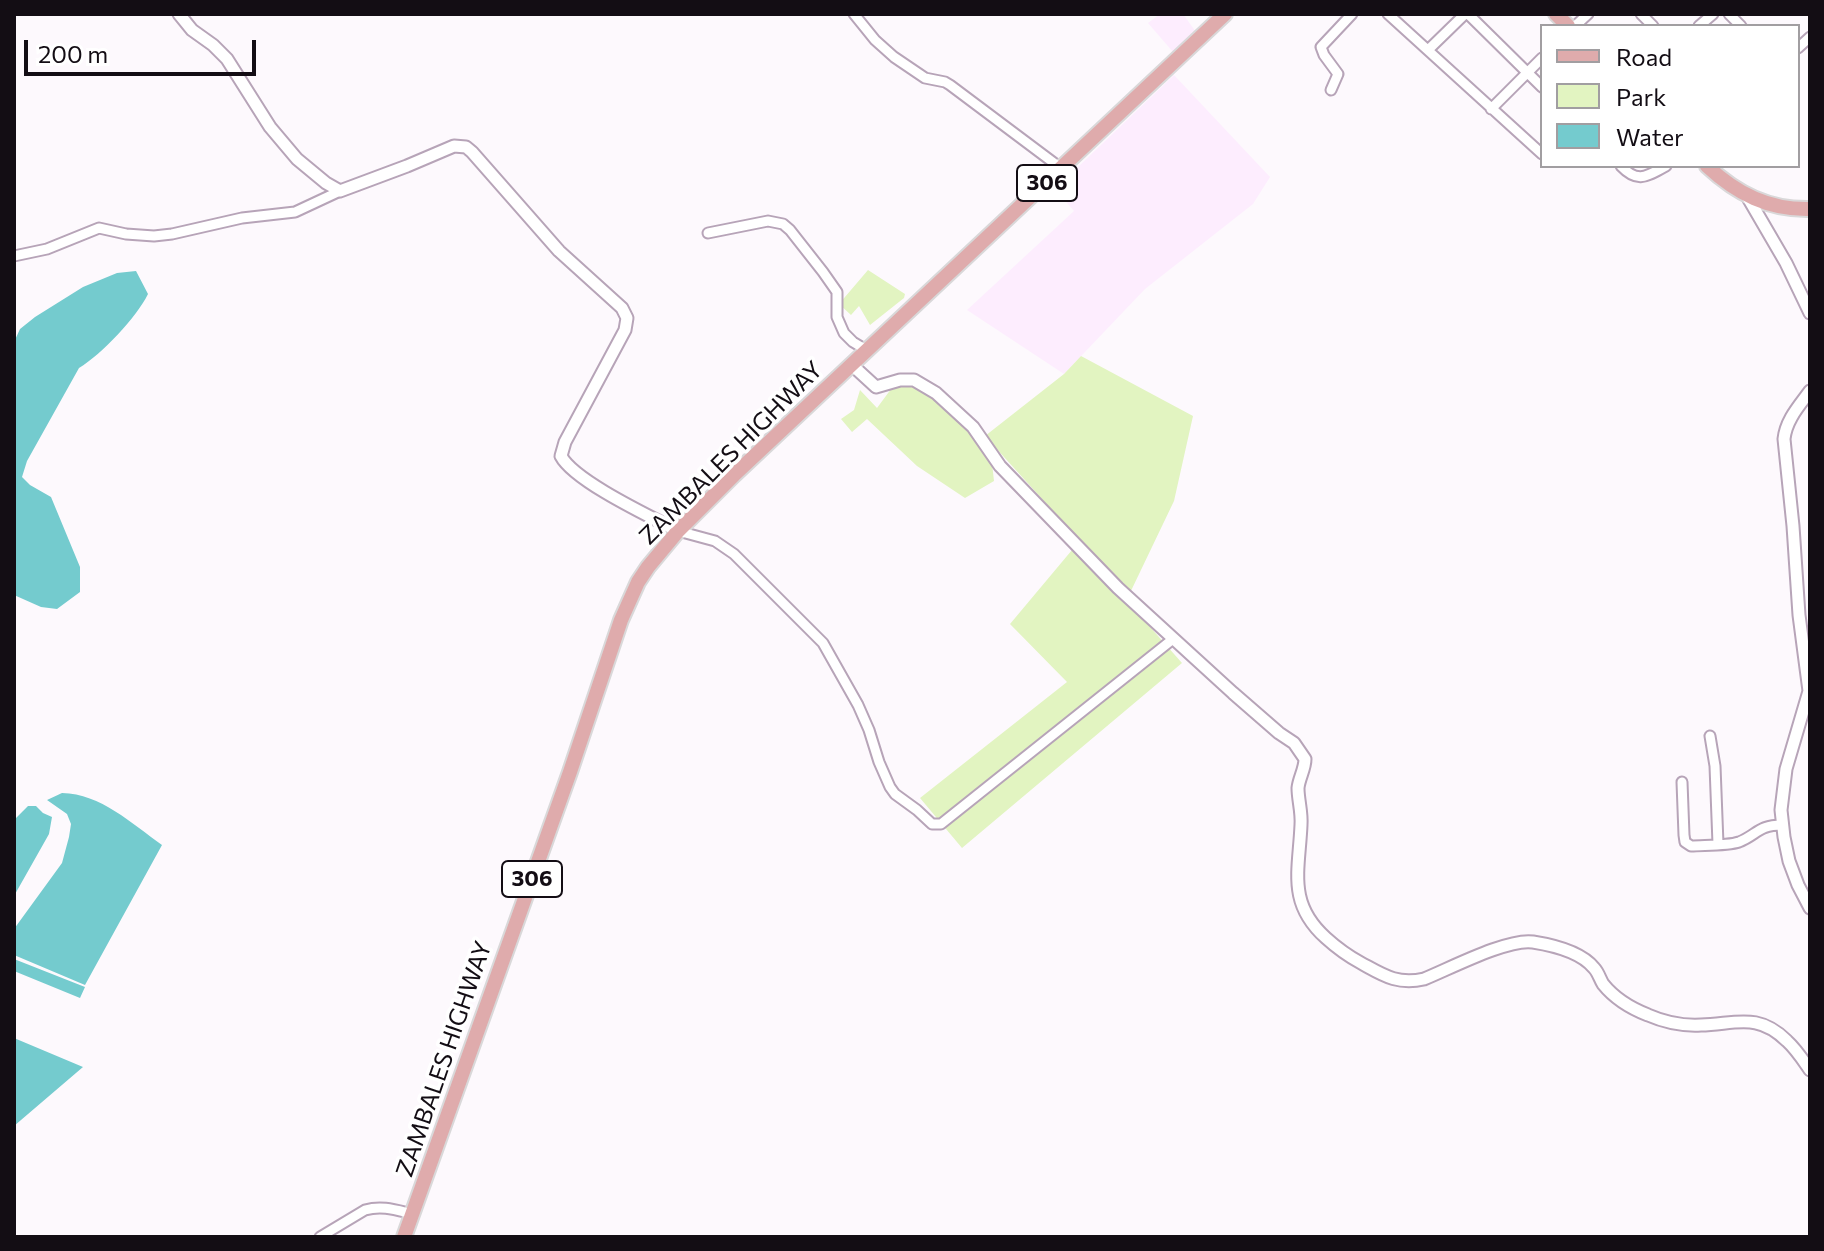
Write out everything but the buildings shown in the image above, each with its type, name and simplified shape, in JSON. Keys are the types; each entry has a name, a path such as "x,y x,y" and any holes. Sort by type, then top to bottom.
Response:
{"main road":[{"name":"ZAMBALES HIGHWAY","path":"404,1237 621,620 648,567 678,531 743,466 1225,14"},
{"path":"1709,168 1747,196 1775,206 1810,209"}],"street":[{"path":"179,14 192,30 227,59 270,127 291,152 311,172 340,191"},
{"path":"854,14 894,57 925,78 950,85 1062,169"},
{"path":"1331,90 1338,74 1321,47 1352,14"},
{"path":"1388,14 1540,152"},
{"path":"1428,50 1467,14 1540,85"},
{"path":"1491,109 1540,60"},
{"path":"14,256 47,249 99,228 154,236 242,218 295,212 454,146 466,147 559,251 622,308 627,318 625,330 565,442 561,456 564,463 580,476 678,531 715,541 734,554 823,643 858,705 890,787 932,824 941,824 1173,639"},
{"path":"1623,168 1632,176 1642,177 1662,168"},
{"path":"1747,196 1786,263 1810,313"},
{"path":"708,233 768,221 783,224 837,292 837,317 844,333 868,351"},
{"path":"852,365 876,387 900,380 914,380 936,393 973,427 1000,466 1118,588 1279,733 1294,743 1305,759 1298,789 1301,904 1318,930 1345,954 1388,978 1412,982 1508,944 1530,941 1577,955 1593,966 1604,984 1622,1002 1649,1016 1676,1024 1699,1025 1746,1020 1770,1028 1788,1041 1810,1070"},
{"path":"1810,391 1792,416 1784,439 1799,615 1809,691 1781,796 1782,825 1793,874 1810,908"},
{"path":"1710,736 1715,766 1718,844"},
{"path":"1682,782 1685,842 1691,846 1739,842 1763,827 1782,825"},
{"path":"320,1237 372,1208 382,1207 413,1214"}],"shaded area":[{"path":"1160,14 1183,14 1196,32 1173,52 1148,23"},
{"path":"1174,75 1270,177 1253,204 1145,289 1064,374 967,310 1074,211 1055,189"}],"green space":[{"path":"868,270 905,294 870,325 859,306 851,315 839,304"},
{"path":"1081,356 1193,416 1174,501 1129,595 985,436 1064,374"},
{"path":"894,385 925,390 971,432 992,463 994,481 965,498 917,466 867,419 852,432 841,419 854,410 860,390 877,408"},
{"path":"1072,550 1143,619 1182,663 962,848 920,798 1067,682 1010,624"}],"water":[{"path":"136,271 148,294 118,335 79,368 27,461 22,477 51,497 80,567 80,592 57,609 41,607 14,595 14,342 20,329 35,317 83,287 117,273"},
{"path":"62,793 90,798 103,804 162,845 85,985 14,955 14,929 62,863 71,824 67,814 47,800"},
{"path":"28,806 36,806 52,817 49,834 14,896 14,820"},
{"path":"14,959 85,987 80,998 14,971"},
{"path":"14,1038 83,1067 14,1126"}]}
